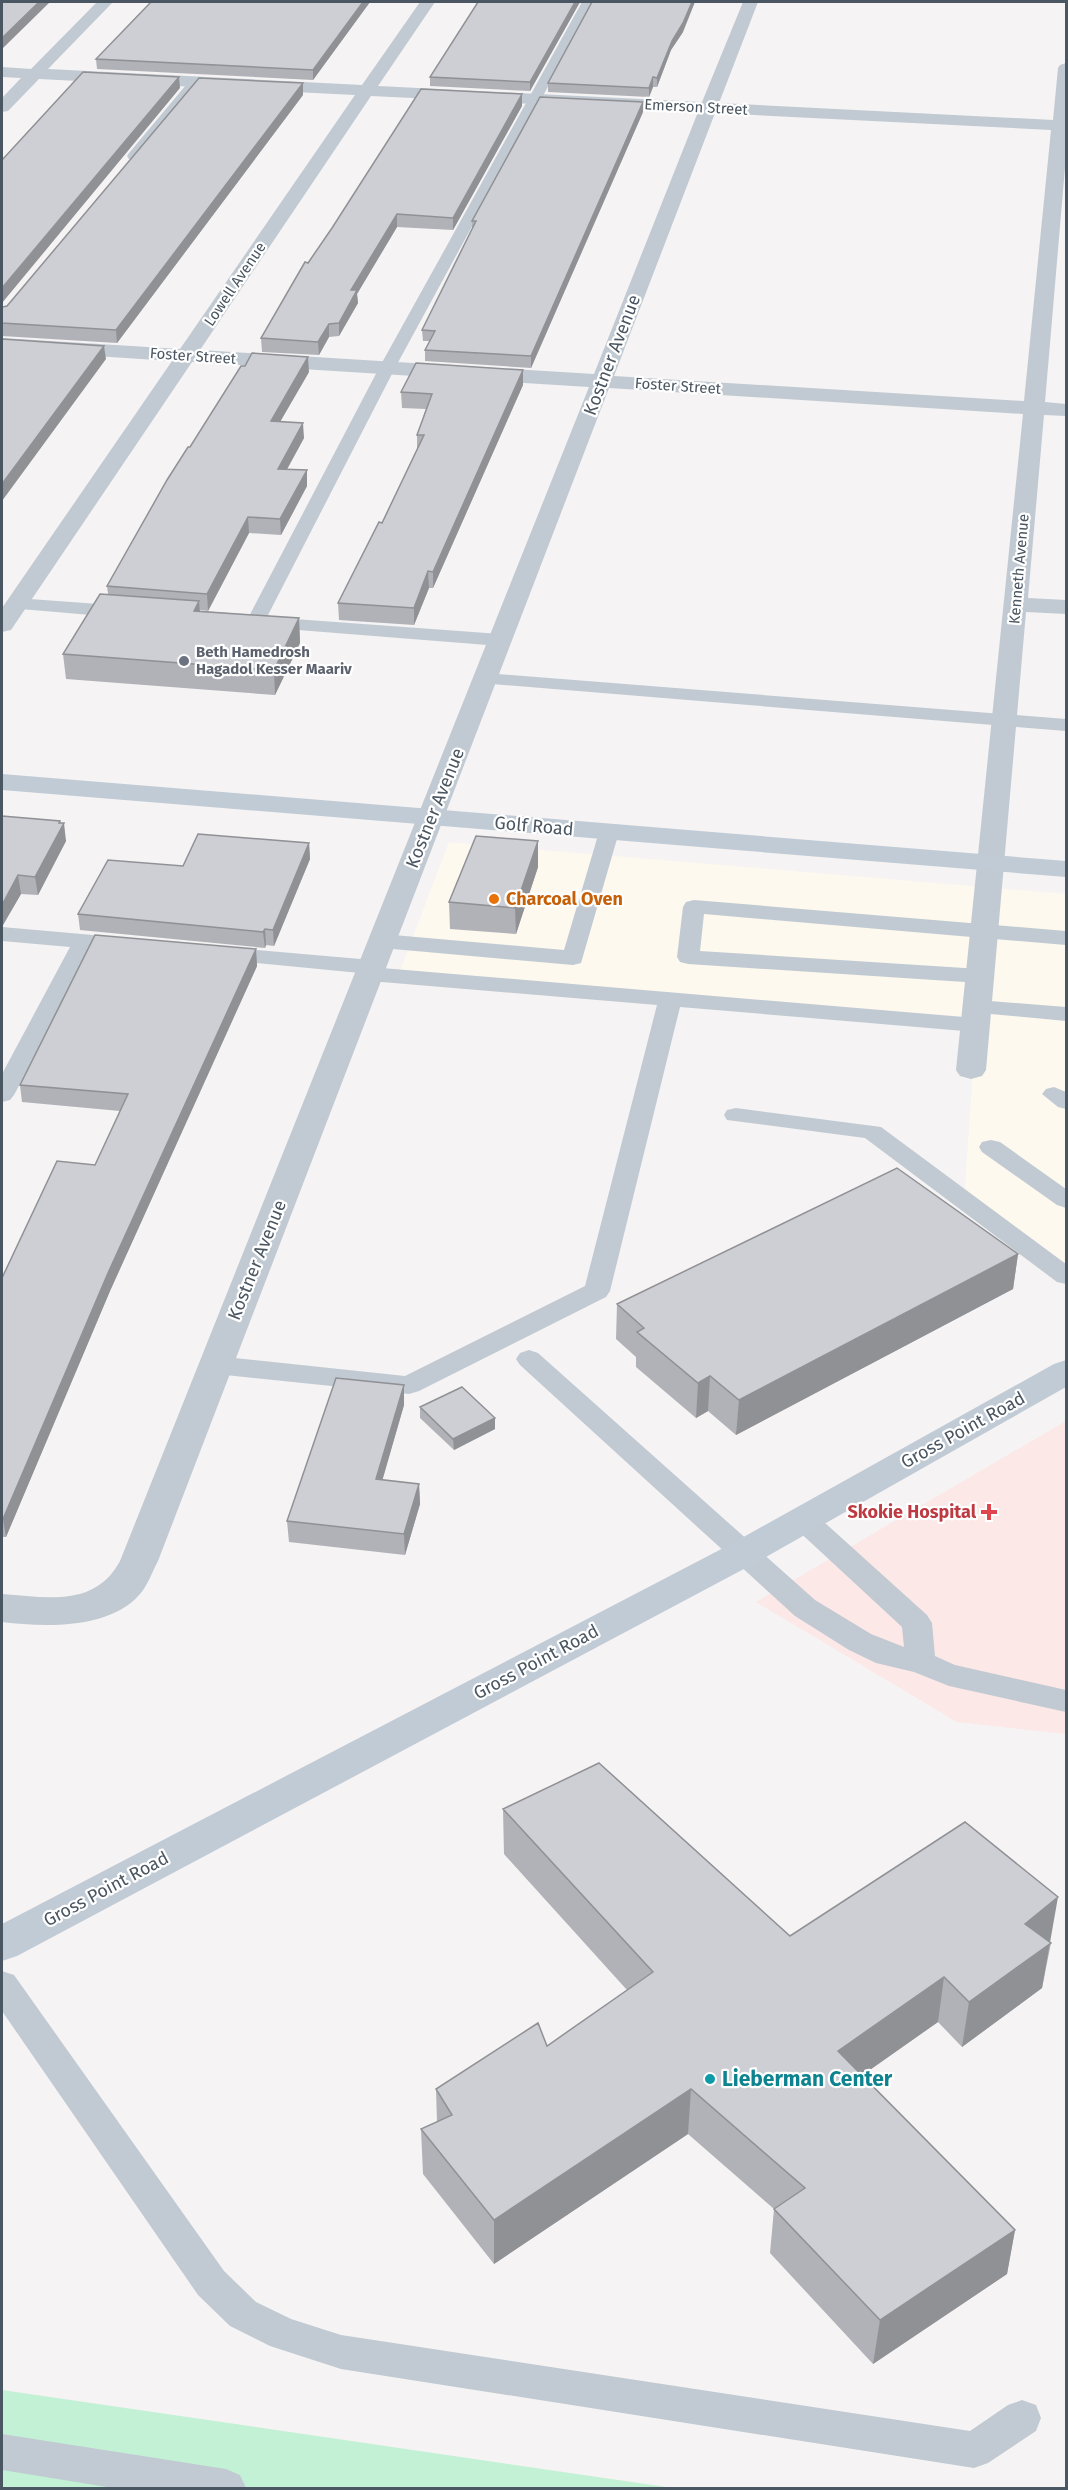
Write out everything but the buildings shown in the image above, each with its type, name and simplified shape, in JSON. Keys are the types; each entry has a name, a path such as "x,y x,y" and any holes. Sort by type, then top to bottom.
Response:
{"main road":[{"name":"Golf Road","path":"2,782 1066,869"},
{"name":"Gross Point Road","path":"2,1944 744,1553 1066,1372"}],"street":[{"path":"2,107 105,2"},
{"name":"Lowell Avenue","path":"2,625 428,2"},
{"name":"Kostner Avenue","path":"2,1608 40,1612 76,1610 101,1601 126,1585 139,1561 750,2"},
{"name":"Kenneth Avenue","path":"971,1070 1034,408 1058,250 1066,68"},
{"name":"Emerson Street","path":"2,72 1064,126"},
{"name":"Foster Street","path":"2,344 1066,411"},
{"path":"1016,604 1066,608"}],"lane":[{"path":"255,621 387,368 588,2"},
{"path":"121,172 196,82"},
{"path":"16,604 147,614"},
{"path":"231,620 500,640"},
{"path":"486,679 1066,725"},
{"path":"200,952 375,960 573,958 609,832"},
{"path":"980,976 688,957 694,907 1066,938"},
{"path":"2,934 153,948"},
{"path":"2,1095 84,942"},
{"path":"375,960 670,1000 976,1016 1066,1014"},
{"path":"216,1365 409,1385 597,1291 670,1000"},
{"path":"736,1114 872,1132 1066,1276"},
{"path":"992,1148 1066,1200"},
{"path":"529,1359 805,1608 860,1642 887,1654 920,1662 949,1675 1066,1701"},
{"path":"804,1520 917,1623 920,1662"},
{"path":"2,1985 211,2283 243,2314 283,2334 341,2352 974,2450 1022,2418"},
{"path":"2,2452 226,2488"}],"shaded area":[{"path":"449,842 1066,894 1066,1276 964,1200 976,1025 398,976"},
{"name":"Skokie Hospital","path":"1066,1421 1066,1734 957,1722 756,1602"}],"green space":[{"path":"2,2390 673,2488 2,2488"}],"place":[{"name":"Beth Hamedrosh Hagadol Kesser Maariv","path":"184,661"},
{"name":"Charcoal Oven","path":"494,899"},
{"name":"Skokie Hospital","path":"989,1512"},
{"name":"Lieberman Center","path":"710,2079"}]}
